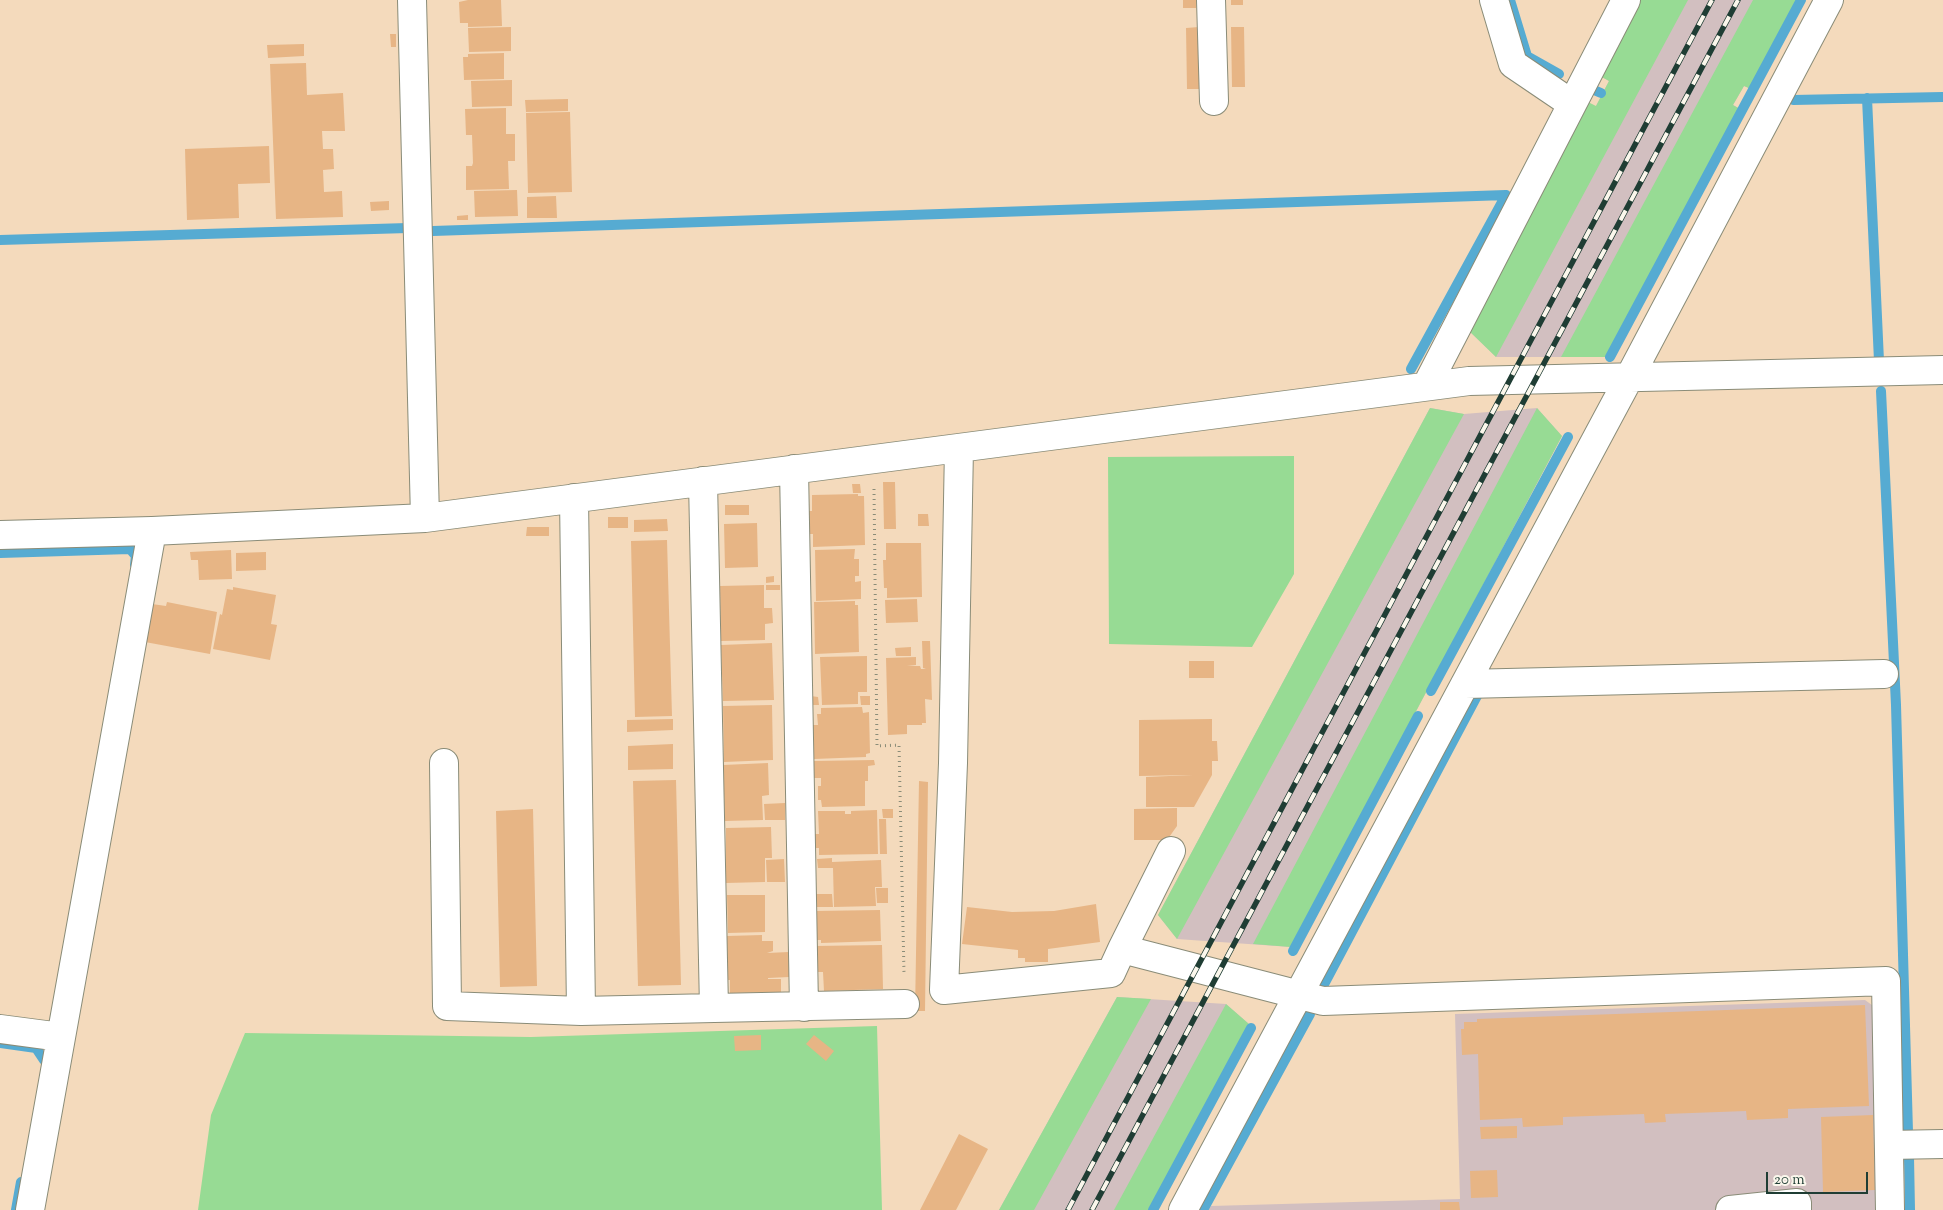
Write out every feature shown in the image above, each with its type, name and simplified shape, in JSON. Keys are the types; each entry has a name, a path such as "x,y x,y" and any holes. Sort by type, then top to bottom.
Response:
{"street":[{"path":"412,0 425,518"},
{"path":"1211,0 1214,101"},
{"path":"1494,0 1513,64 1572,104"},
{"path":"1427,386 1626,0"},
{"path":"1183,1210 1629,378 1829,0"},
{"path":"0,535 152,531 425,518 1469,381 1943,370"},
{"path":"959,448 953,763 944,990 1111,973 1172,851"},
{"path":"794,469 804,1006"},
{"path":"703,481 714,1008"},
{"path":"574,498 581,1011"},
{"path":"30,1210 152,531"},
{"path":"1465,684 1884,674"},
{"path":"444,763 447,1006 581,1011 905,1004"},
{"path":"1122,949 1323,1001 1886,981 1890,1210"},
{"path":"0,1029 61,1037"},
{"path":"1889,1145 1943,1144"},
{"path":"1730,1210 1797,1203 1797,1210"}],"path":[{"path":"874,459 877,746 899,745 905,1004"}],"shaded area":[{"path":"1640,0 1798,0 1751,89 1744,86 1733,105 1740,109 1606,357 1496,357 1466,328 1596,106 1609,81 1600,76"},
{"path":"1430,408 1464,414 1537,408 1562,436 1291,947 1177,939 1158,915"},
{"path":"1117,997 1226,1004 1249,1024 1148,1210 999,1210"},
{"path":"1865,1000 1876,1008 1880,1210 1208,1210 1211,1206 1460,1199 1455,1014"}],"green space":[{"path":"1640,0 1688,0 1496,357 1466,328 1586,101 1596,106 1609,81 1600,76"},
{"path":"1753,0 1798,0 1751,89 1744,86 1733,105 1740,109 1606,357 1561,357"},
{"path":"1430,408 1464,414 1177,939 1158,915"},
{"path":"1537,408 1562,436 1291,947 1253,944"},
{"path":"1294,456 1294,574 1252,647 1109,644 1108,457"},
{"path":"1117,997 1151,999 1034,1210 999,1210"},
{"path":"1226,1004 1249,1024 1148,1210 1114,1210"},
{"path":"877,1026 882,1210 198,1210 211,1115 245,1033 531,1037"}],"building":[{"path":"468,0 501,0 502,26 468,27 468,23 460,23 459,2"},
{"path":"1183,0 1196,0 1196,8 1183,8"},
{"path":"1231,0 1243,0 1243,5 1231,5"},
{"path":"511,27 511,51 469,52 468,28"},
{"path":"1199,27 1200,89 1187,89 1186,28"},
{"path":"1231,27 1244,27 1245,87 1232,87"},
{"path":"390,34 396,34 396,47 391,47"},
{"path":"304,44 304,56 268,58 267,45"},
{"path":"504,53 504,79 464,80 463,57 468,57 468,54"},
{"path":"306,63 307,95 343,93 345,131 322,131 323,149 333,149 334,169 323,170 324,192 342,191 343,217 276,219 270,64"},
{"path":"512,80 512,106 472,107 471,81"},
{"path":"568,99 568,111 526,112 525,100"},
{"path":"506,108 506,134 515,134 515,161 508,161 509,189 466,190 466,166 472,166 473,163 472,135 466,135 465,109"},
{"path":"570,112 572,192 528,193 526,113"},
{"path":"269,146 270,183 238,184 239,218 187,220 185,149"},
{"path":"517,190 518,216 475,217 474,191"},
{"path":"556,196 557,218 527,218 527,197"},
{"path":"389,201 389,210 371,211 370,202"},
{"path":"468,215 468,220 457,220 457,216"},
{"path":"883,482 895,482 896,529 884,529"},
{"path":"852,484 860,484 861,493 853,493"},
{"path":"858,494 858,496 864,496 865,545 813,547 813,534 810,534 809,511 812,511 812,495"},
{"path":"725,505 749,505 749,515 725,515"},
{"path":"918,514 928,514 929,526 918,526"},
{"path":"608,517 628,517 628,528 608,528"},
{"path":"667,519 668,531 634,532 634,520"},
{"path":"757,523 758,567 725,568 724,524"},
{"path":"527,527 549,527 549,536 526,536"},
{"path":"667,540 672,716 635,717 631,541"},
{"path":"886,543 921,543 922,597 887,598 887,588 884,588 883,560 886,560"},
{"path":"855,549 854,559 859,559 859,576 855,576 855,582 861,581 861,599 816,601 815,550"},
{"path":"231,550 232,579 199,580 198,560 191,560 190,552"},
{"path":"266,552 266,570 236,571 236,553"},
{"path":"774,576 774,582 766,583 766,577"},
{"path":"764,585 764,608 772,608 773,623 765,624 765,640 721,641 720,586"},
{"path":"766,585 780,585 780,590 766,590"},
{"path":"233,587 276,595 271,624 277,625 270,660 213,649 227,589 233,590"},
{"path":"917,599 918,622 886,623 885,600"},
{"path":"855,601 855,605 858,605 859,652 815,654 814,602"},
{"path":"167,602 217,612 210,654 145,642 152,604 166,606"},
{"path":"922,641 930,641 932,700 925,699 926,723 922,723 922,725 907,725 907,734 888,735 886,658 916,657 916,665 907,666 920,666 921,669 926,669 923,668"},
{"path":"772,643 774,700 723,701 721,645"},
{"path":"911,647 911,656 896,656 895,648"},
{"path":"867,656 867,692 858,692 858,704 822,705 820,657"},
{"path":"1189,661 1214,661 1214,678 1189,678"},
{"path":"811,696 818,697 819,705 811,705"},
{"path":"860,696 870,696 870,705 861,705"},
{"path":"772,705 773,760 724,762 723,706"},
{"path":"862,707 863,713 869,712 870,753 866,754 866,757 814,759 813,725 818,725 817,714 821,714 821,708"},
{"path":"673,719 673,730 627,732 627,720"},
{"path":"1212,719 1212,741 1217,741 1218,761 1212,761 1212,775 1194,807 1146,807 1146,777 1193,775 1139,776 1139,720"},
{"path":"673,744 673,769 628,770 628,746"},
{"path":"874,760 875,765 868,766 868,781 865,781 865,806 822,807 821,800 818,800 818,786 821,786 821,778 814,778 813,761"},
{"path":"768,763 769,795 762,796 763,820 725,821 723,765"},
{"path":"676,780 681,985 638,986 633,781"},
{"path":"919,781 928,782 925,1011 915,1011"},
{"path":"785,803 785,820 765,820 764,804"},
{"path":"1177,808 1177,826 1167,840 1134,840 1134,809"},
{"path":"533,809 537,986 500,987 496,811"},
{"path":"882,809 893,809 893,818 883,818"},
{"path":"877,810 878,854 819,855 819,848 815,848 814,834 819,834 818,811 845,811 845,814 851,814 851,811"},
{"path":"879,819 886,819 887,854 880,854"},
{"path":"771,827 772,858 765,858 765,882 726,883 726,828"},
{"path":"832,858 832,862 881,860 882,887 875,887 876,906 834,907 833,868 818,868 817,859"},
{"path":"784,859 785,882 767,882 766,860"},
{"path":"876,888 888,888 888,903 877,903"},
{"path":"815,894 832,894 833,907 814,907"},
{"path":"727,895 765,895 765,932 728,933"},
{"path":"1096,904 1100,942 1048,949 1048,962 1025,962 1025,958 1018,958 1018,950 962,944 967,907 1012,912 1054,911"},
{"path":"880,910 881,941 821,943 821,940 815,940 815,911"},
{"path":"762,935 762,941 773,941 773,951 767,953 789,952 789,977 768,978 781,979 781,992 730,993 727,936"},
{"path":"882,945 883,989 824,991 823,972 816,972 815,946"},
{"path":"1865,1005 1869,1106 1788,1109 1788,1118 1747,1120 1746,1111 1665,1114 1666,1122 1645,1123 1644,1114 1563,1117 1563,1125 1523,1127 1522,1118 1480,1120 1478,1054 1462,1055 1461,1029 1464,1029 1464,1022 1477,1022 1477,1019"},
{"path":"761,1035 761,1050 735,1051 734,1036"},
{"path":"814,1035 834,1051 826,1061 806,1044"},
{"path":"1873,1115 1875,1190 1823,1192 1821,1117"},
{"path":"1517,1126 1517,1138 1481,1139 1480,1127"},
{"path":"959,1134 988,1149 956,1210 920,1210"},
{"path":"1497,1170 1498,1197 1471,1198 1470,1171"},
{"path":"1440,1202 1459,1202 1460,1210 1440,1210"}],"waterway":[{"path":"1510,0 1527,56 1559,74"},
{"path":"1610,357 1801,0"},
{"path":"1594,90 1601,93"},
{"path":"1793,100 1943,97"},
{"path":"1867,98 1879,361"},
{"path":"433,231 1506,195"},
{"path":"1411,369 1506,195"},
{"path":"0,240 408,228"},
{"path":"1881,391 1896,705 1908,1132"},
{"path":"1431,691 1568,437"},
{"path":"0,553 130,549 136,556 135,565"},
{"path":"1320,992 1477,696"},
{"path":"1293,951 1418,716"},
{"path":"1203,1210 1310,1014"},
{"path":"1153,1210 1251,1028"},
{"path":"0,1043 36,1048 44,1060"},
{"path":"1909,1157 1910,1210"},
{"path":"16,1210 21,1182"}],"railway":[{"path":"1068,1210 1712,0"},
{"path":"1092,1210 1738,0"}]}
